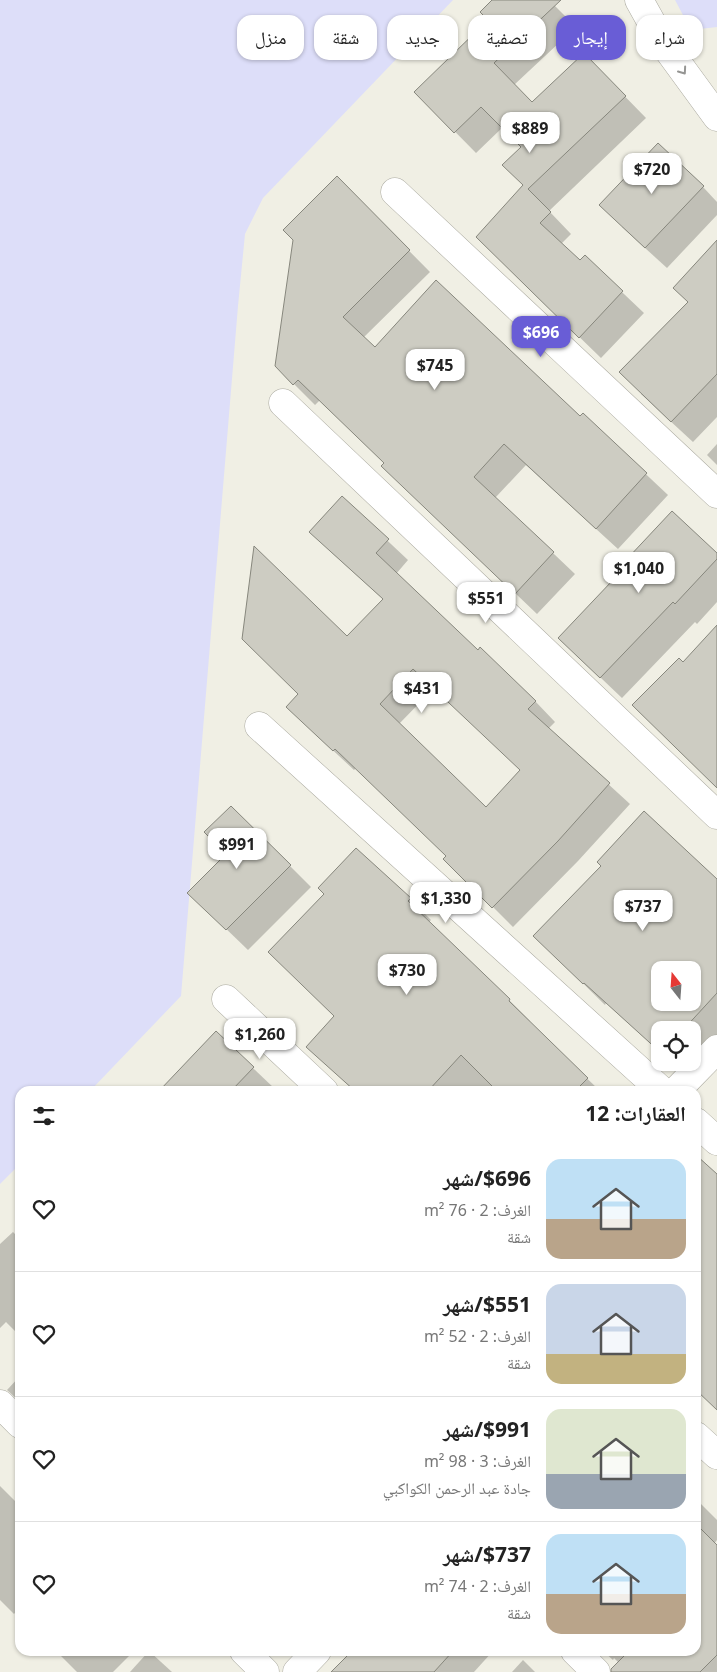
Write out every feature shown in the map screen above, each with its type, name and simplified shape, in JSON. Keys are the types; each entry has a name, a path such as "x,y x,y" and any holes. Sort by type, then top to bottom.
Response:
{"street":[{"path":"639,0 663,43 717,117"},
{"path":"395,192 717,494"},
{"path":"283,403 717,815"},
{"path":"259,726 656,1086"},
{"path":"226,998 319,1086"},
{"path":"681,1086 717,1049"},
{"path":"701,1127 717,1141"},
{"path":"0,1404 15,1419"},
{"path":"701,1441 717,1455"},
{"path":"249,1656 265,1672"},
{"path":"297,1672 312,1656"},
{"path":"580,1656 596,1672"}],"shaded area":[{"path":"0,0 453,0 439,15 387,15 387,60 395,60 263,198 245,234 181,996 95,1086 15,1086 15,1169 0,1184"},
{"path":"675,0 717,0 717,27 703,29 703,15 683,15"}],"building":[{"path":"492,0 561,0 545,15 483,15 480,12"},
{"path":"468,39 468,60 497,60 494,63 532,102 577,60 591,60 626,96 528,189 551,212 540,223 580,260 585,255 623,291 579,338 476,237 523,185 502,165 521,147 481,107 454,133 414,92 447,60 458,60 458,49"},
{"path":"658,143 704,186 645,248 599,205"},
{"path":"337,176 410,250 343,317 375,347 436,280 580,416 583,413 647,473 596,529 504,444 474,477 554,552 515,594 381,466 384,463 298,380 293,385 275,366 293,240 283,230"},
{"path":"717,240 717,374 671,422 619,372 688,302 673,288"},
{"path":"342,496 389,539 376,553 478,650 480,647 536,701 528,709 610,783 558,841 492,908 443,859 446,856 335,749 333,751 286,707 298,694 242,639 254,546 347,636 383,599 309,532","holes":["413,669 520,770 486,807 380,704"]},
{"path":"672,511 717,553 717,559 675,604 673,602 600,678 558,638 630,562 627,559"},
{"path":"717,625 717,788 632,705 679,658 683,662"},
{"path":"231,806 291,865 226,930 187,893 226,854 204,832"},
{"path":"644,811 717,879 717,993 701,1010 701,961 651,961 651,1011 700,1011 691,1021 651,1021 651,1044 583,984 533,936 601,866 597,862"},
{"path":"356,848 411,898 408,901 510,999 509,1001 588,1078 580,1086 492,1086 461,1055 433,1086 349,1086 306,1047 334,1016 268,952 324,894 318,888"},
{"path":"216,1031 254,1067 236,1086 164,1086"},
{"path":"701,1160 717,1174 717,1410 701,1395"},
{"path":"701,1529 717,1545 717,1655 700,1672 611,1672 611,1669 624,1656 701,1656"},
{"path":"347,1656 448,1656 434,1672 331,1672"}]}
